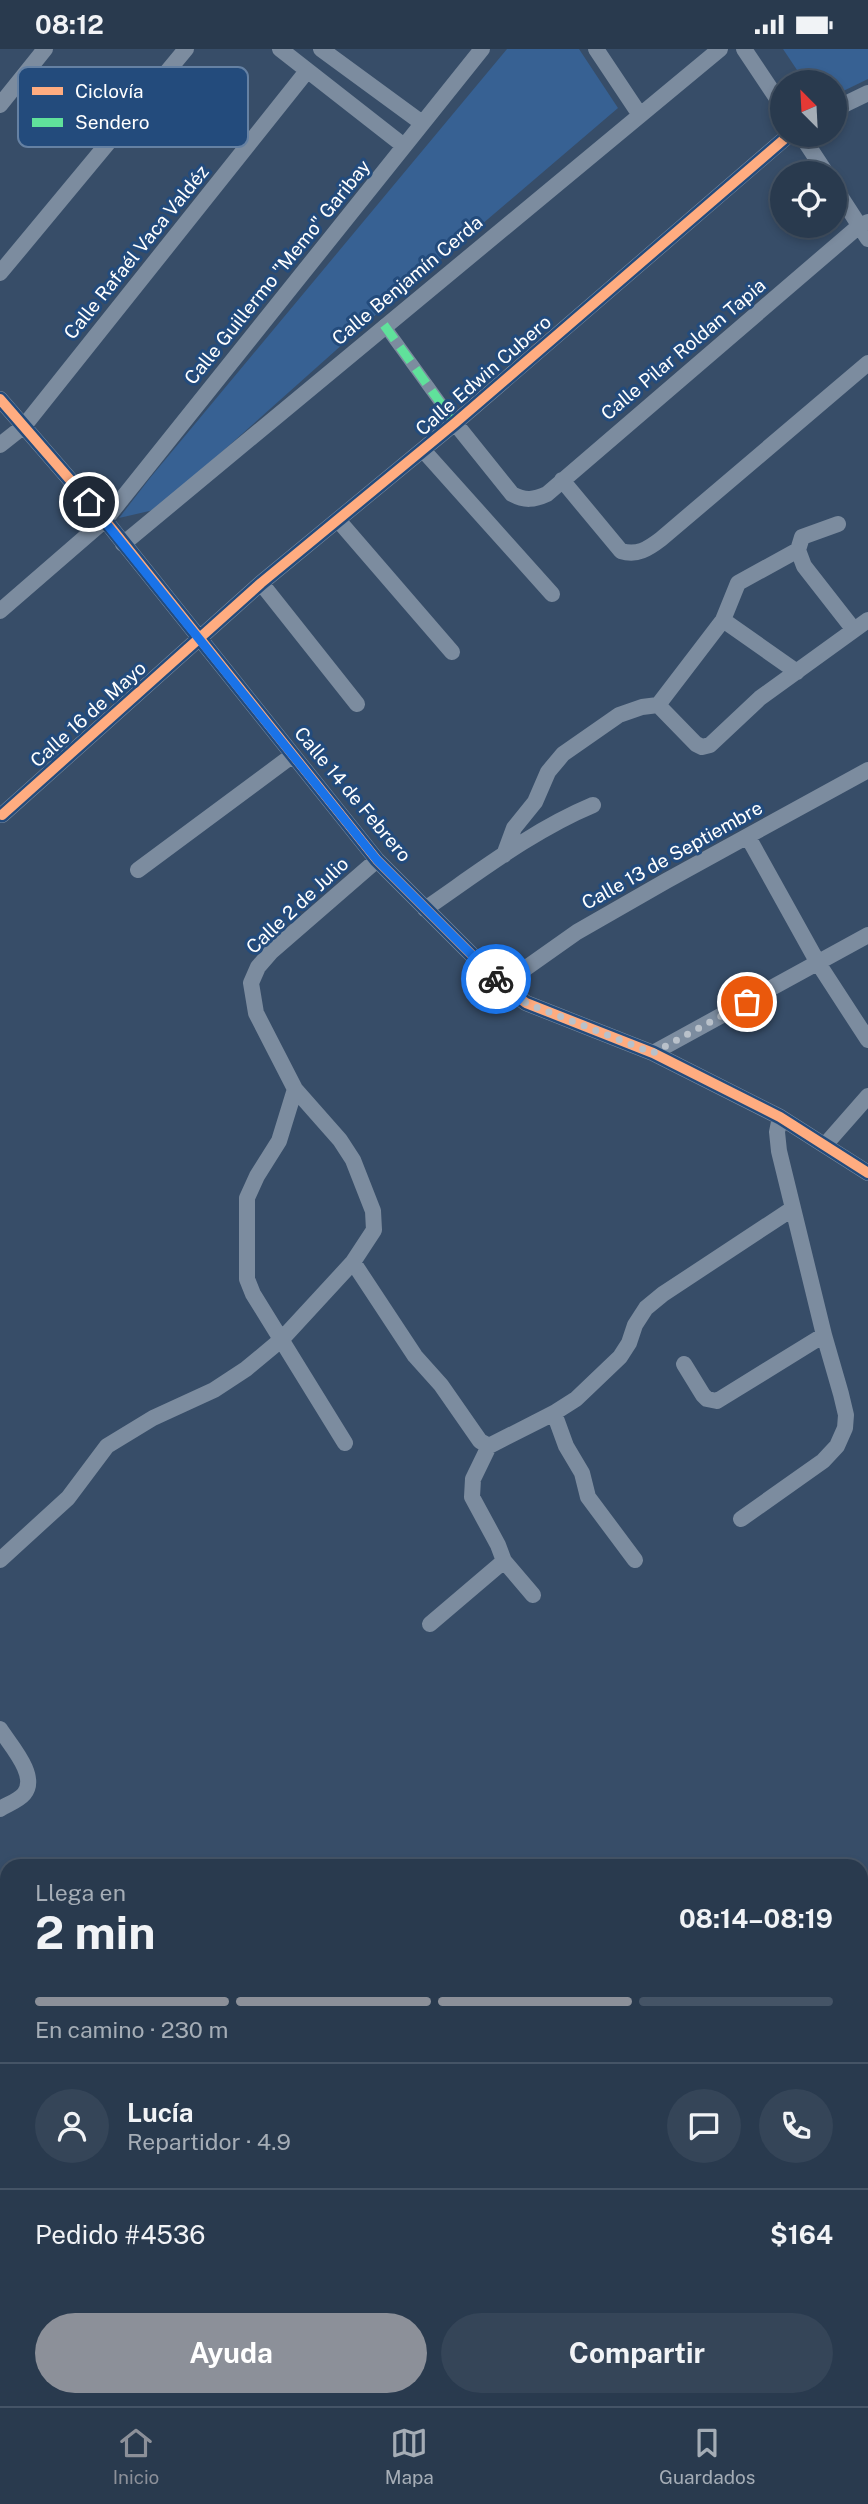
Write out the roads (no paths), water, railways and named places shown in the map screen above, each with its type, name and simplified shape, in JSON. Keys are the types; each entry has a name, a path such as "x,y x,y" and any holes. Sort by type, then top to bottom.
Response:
{"street":[{"path":"31,67 45,49"},
{"path":"171,67 186,49"},
{"path":"279,49 404,146"},
{"name":"Calle Guillermo \"Memo\" Garibay","path":"0,611 105,520 482,49"},
{"path":"596,49 640,115"},
{"name":"Calle Benjamín Cerda","path":"123,544 720,49"},
{"path":"744,49 770,88"},
{"path":"324,50 422,123"},
{"name":"Calle Rafaél Vaca Valdéz","path":"248,145 307,71"},
{"path":"0,105 18,83"},
{"path":"847,103 868,93"},
{"path":"0,273 105,147"},
{"name":"Calle Rafaél Vaca Valdéz","path":"0,445 24,426 246,147"},
{"name":"Calle Edwin Cubero","path":"198,639 261,583 455,423 775,147"},
{"path":"847,204 865,229"},
{"name":"Calle Pilar Roldan Tapia","path":"455,423 512,494 522,499 535,499 547,493 865,229"},
{"path":"384,325 455,423"},
{"path":"562,480 621,551 630,554 639,552 661,540 868,363"},
{"name":"Calle 14 de Febrero","path":"0,399 105,520 377,860 502,985 526,1003 653,1053 780,1117 868,1173"},
{"path":"423,450 552,594"},
{"path":"338,520 452,652"},
{"path":"838,524 802,537 798,550 804,566 854,630"},
{"path":"504,855 514,828 536,802 548,772 563,754 619,715 658,705 723,620 738,583 798,550"},
{"path":"261,583 357,704"},
{"path":"723,620 797,671"},
{"path":"658,705 696,744 702,747 710,745 750,707 868,620"},
{"name":"Calle 16 de Mayo","path":"2,815 198,639"},
{"path":"138,870 293,755"},
{"name":"Calle 13 de Septiembre","path":"502,985 577,932 868,770"},
{"path":"425,909 504,855 576,812 593,805"},
{"path":"748,837 818,963 868,1040"},
{"name":"Calle 2 de Julio","path":"295,1089 256,1013 251,983 258,967 271,952 377,860"},
{"path":"653,1053 868,935"},
{"path":"0,1560 68,1498 107,1446 153,1417 214,1390 247,1369 282,1339 353,1262 374,1230 375,1220 367,1193 347,1149 295,1089"},
{"path":"295,1089 279,1141 247,1198 247,1279 253,1294 345,1443"},
{"path":"825,1145 868,1096"},
{"path":"741,1519 823,1461 838,1446 845,1429 846,1415 779,1151 777,1132 780,1117"},
{"path":"533,1595 504,1561 472,1497 472,1479 489,1446 576,1399 620,1357 646,1308 673,1287 792,1209"},
{"path":"353,1262 415,1356 441,1385 480,1441 489,1446"},
{"path":"684,1364 703,1395 707,1399 717,1401 824,1335"},
{"path":"554,1413 566,1446 582,1473 588,1497 635,1560"},
{"path":"430,1623 504,1561"},
{"path":"0,1729 27,1773 29,1783 26,1792 18,1800 0,1809"}]}
